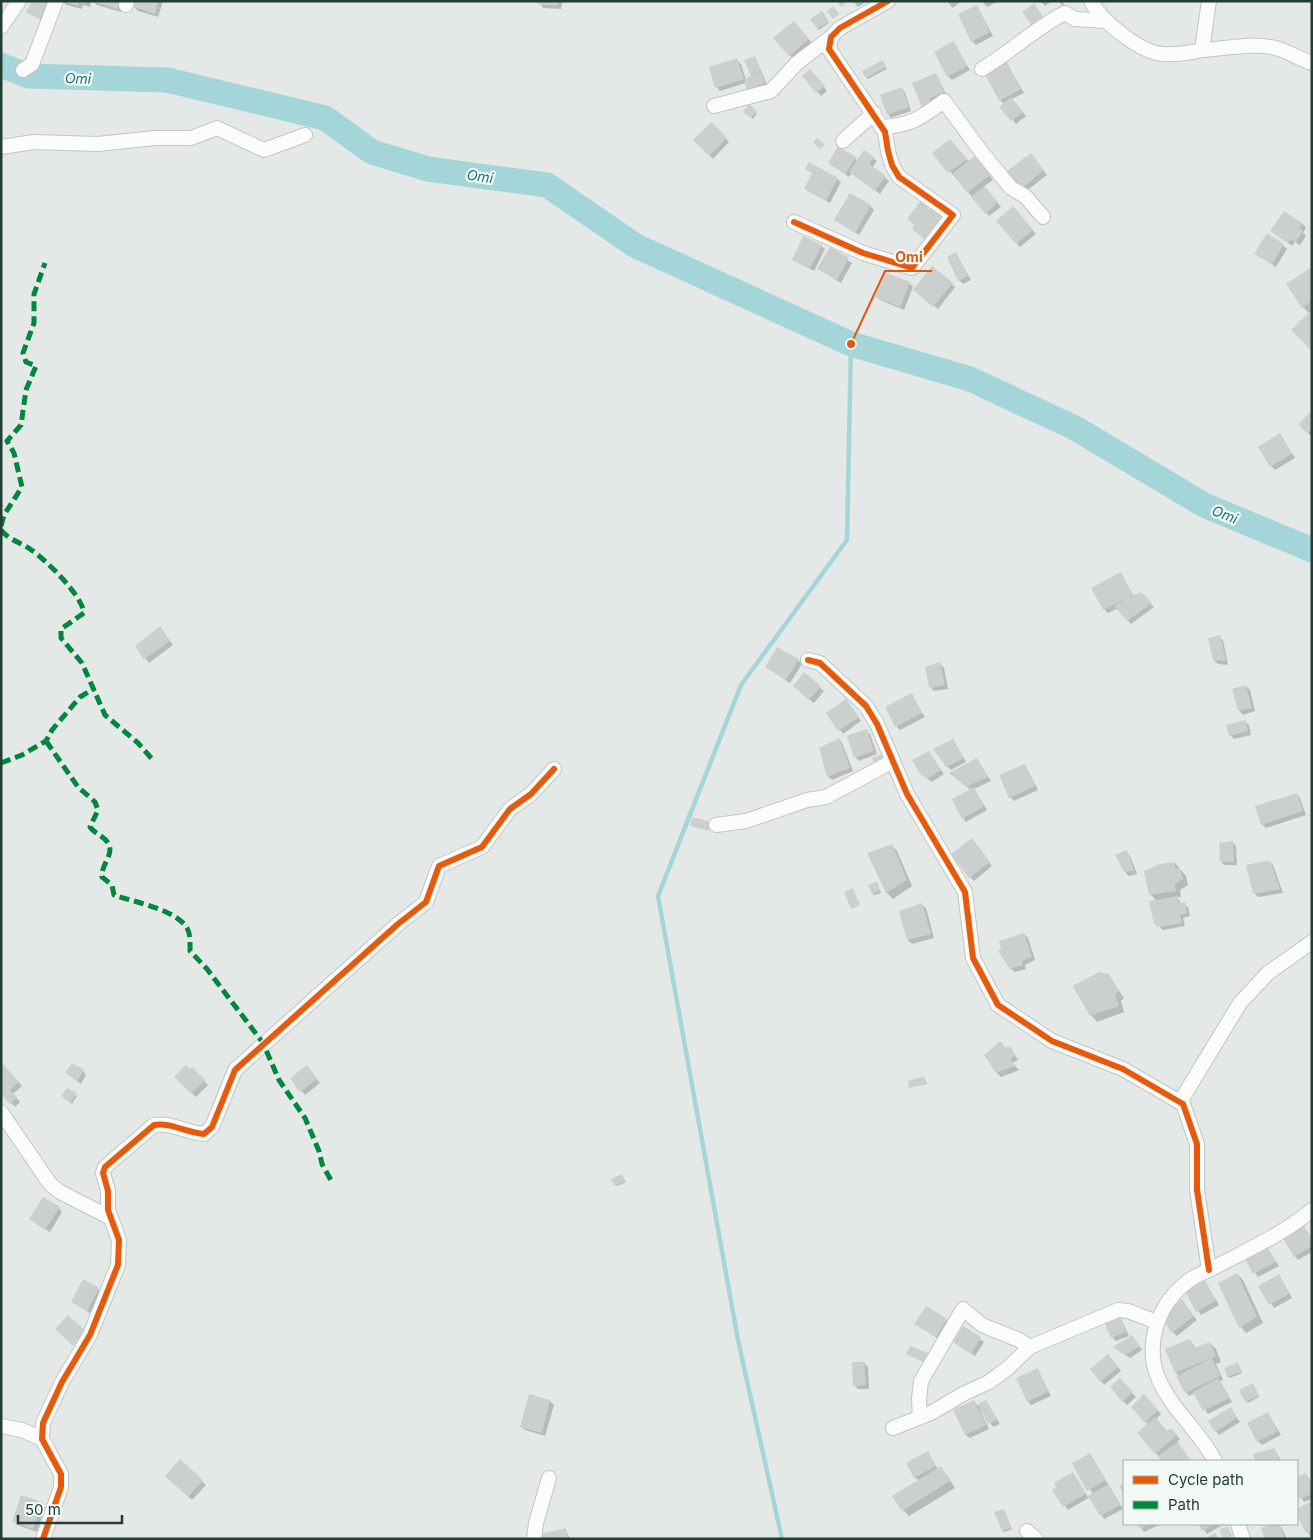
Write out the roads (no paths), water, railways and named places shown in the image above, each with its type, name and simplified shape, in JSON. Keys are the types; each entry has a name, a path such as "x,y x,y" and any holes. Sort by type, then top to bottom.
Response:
{"street":[{"path":"1,27 19,1"},
{"path":"23,70 32,64 56,1"},
{"path":"714,106 771,91 798,63 840,28 888,1"},
{"path":"1091,1 1097,13 1136,44 1161,54 1190,53 1243,45 1273,47 1312,62"},
{"path":"1202,50 1208,1"},
{"path":"982,69 1004,56 1053,19 1065,13 1075,19 1107,21"},
{"path":"794,222 863,253 912,268 953,215 899,177 892,165 882,126 829,49 831,37"},
{"path":"882,126 902,126 921,117 944,101 1011,188 1025,196 1044,217"},
{"path":"843,141 874,113"},
{"path":"1,147 34,142 98,144 155,138 191,138 217,128 264,150 304,135"},
{"path":"808,660 820,663 866,706 893,761 906,794 924,827 965,892 973,958 998,1006 1052,1041 1124,1069 1183,1104 1197,1144 1197,1190 1209,1270"},
{"path":"716,825 746,820 807,800 826,796 893,761"},
{"path":"43,1539 61,1487 61,1474 42,1439 43,1422 50,1404 90,1335 113,1281 120,1252 119,1240 108,1210 108,1191 104,1179 105,1167 154,1125 169,1126 190,1133 204,1134 212,1127 235,1070 398,924 426,902 439,866 482,847 510,809 531,794 554,769"},
{"path":"1180,1102 1240,1004 1268,973 1312,942"},
{"path":"1,1112 50,1184 60,1192 111,1218"},
{"path":"1214,1460 1208,1448 1171,1403 1158,1379 1153,1357 1153,1332 1170,1300 1187,1282 1294,1225 1312,1210"},
{"path":"920,1417 921,1381 963,1309 982,1325 1019,1340 1030,1347"},
{"path":"894,1428 989,1382 1030,1347 1118,1310 1128,1311 1157,1322"},
{"path":"1,1426 22,1430 42,1439"},
{"path":"534,1539 536,1523 549,1478"},
{"path":"1238,1525 1243,1539"}],"waterway":[{"name":"Omi","path":"1,65 28,76 167,80 325,118 372,152 428,169 547,185 636,246 851,344 970,379 1075,428 1204,505 1312,550"},
{"path":"782,1539 738,1340 658,896 741,685 847,540 851,344"}],"place":[{"name":"Omi","path":"851,344"}]}
